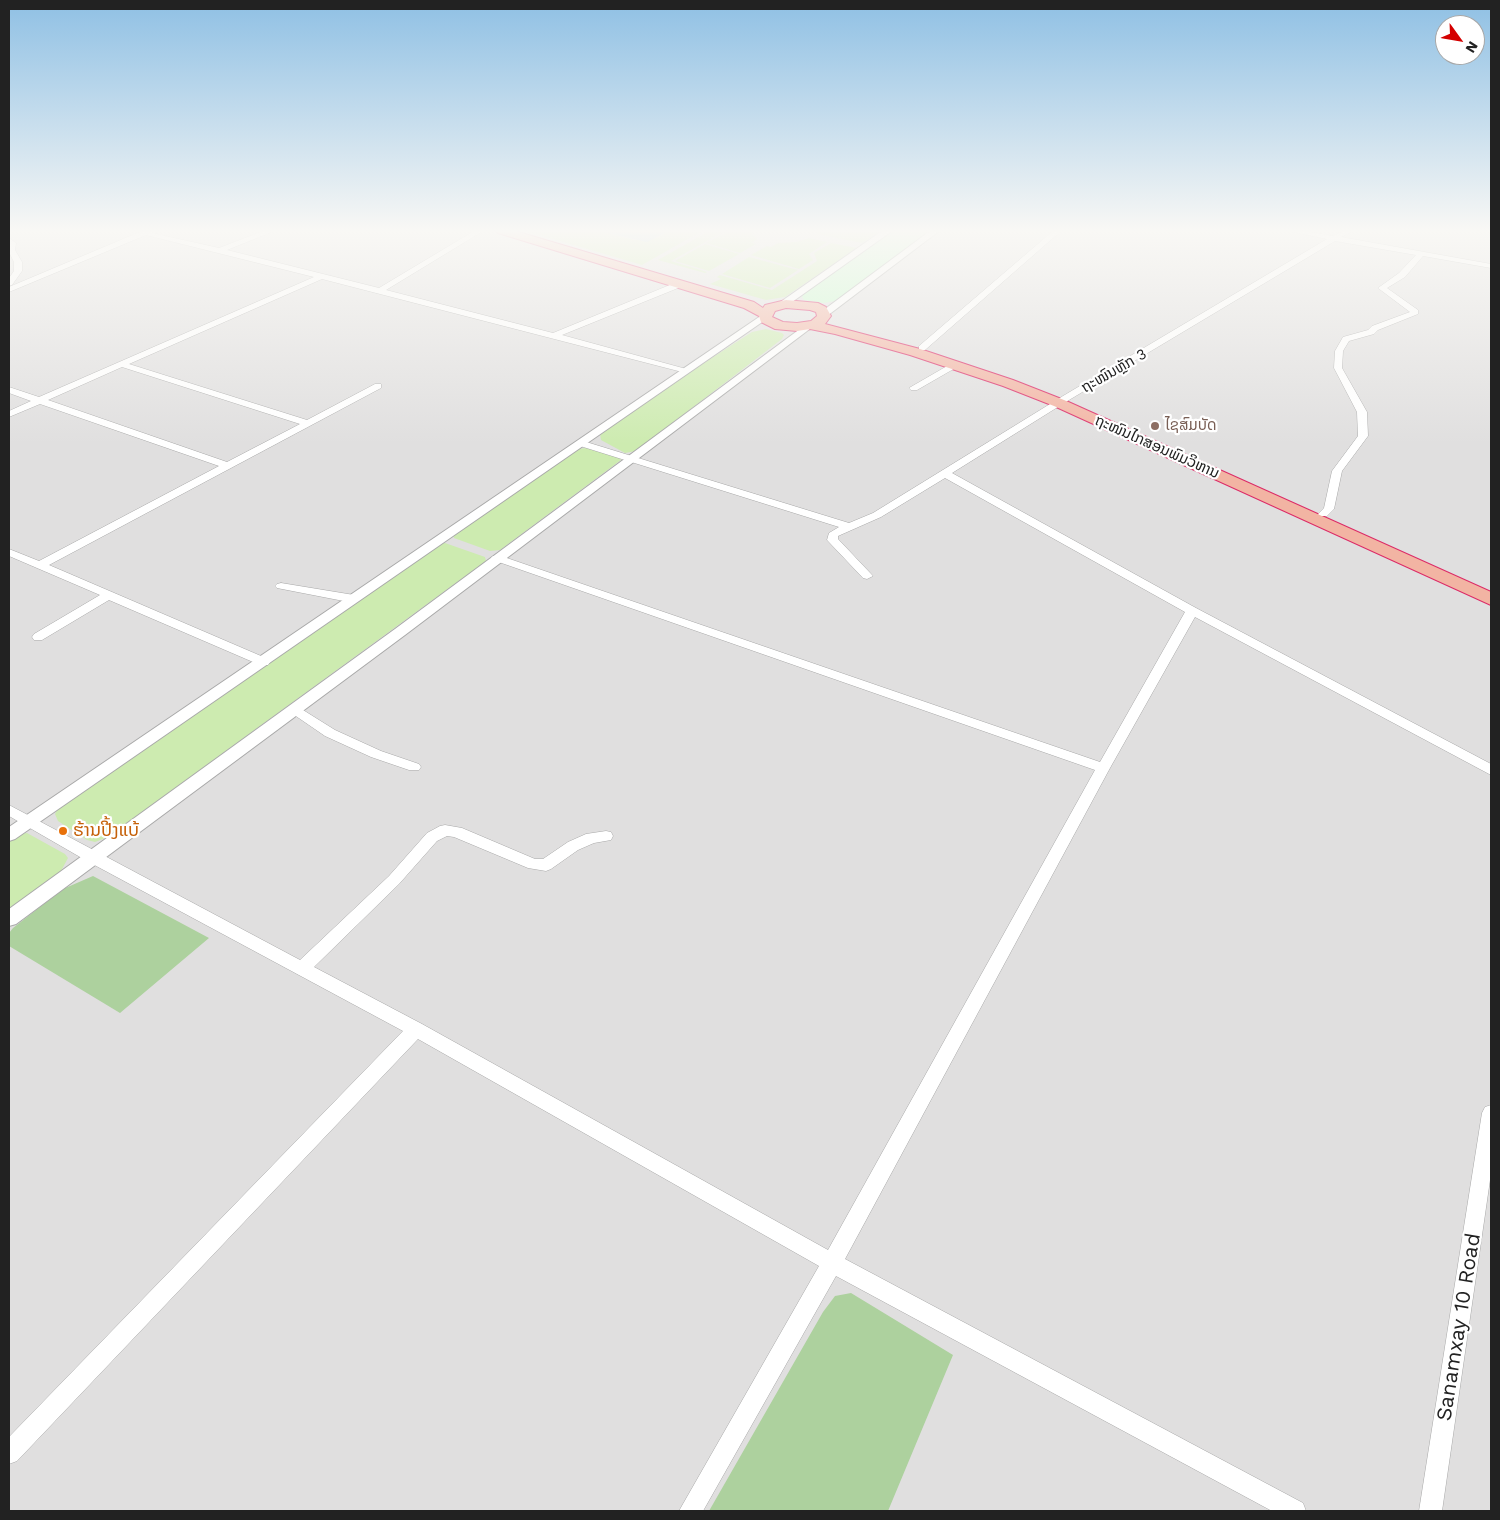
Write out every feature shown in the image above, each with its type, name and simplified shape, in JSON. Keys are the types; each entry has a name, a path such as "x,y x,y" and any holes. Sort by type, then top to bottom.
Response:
{"highway":[{"path":"741,302 750,305 765,315 768,321 780,326 817,320 820,310 808,305 782,305 767,302"},
{"path":"765,315 770,308 782,305"},
{"name":"ຖະໜົນໄກສອນພົມວິຫານ","path":"817,320 845,325 1016,378 1063,401 1491,589"},
{"name":"ຖະໜົນໄກສອນພົມວິຫານ","path":"817,320 837,330 954,364 1063,401"},
{"name":"ຖະໜົນໄກສອນພົມວິຫານ","path":"1223,472 1491,599"}],"street":[{"path":"9,414 264,302"},
{"path":"422,302 686,370"},
{"path":"553,336 641,302"},
{"path":"782,305 786,302"},
{"path":"9,919 632,460 841,302"},
{"path":"922,348 975,302"},
{"name":"ຖະໜົນຫຼັກ 3","path":"1063,401 1228,302"},
{"path":"1323,514 1329,509 1337,471 1363,436 1362,412 1338,368 1339,351 1346,339 1374,331 1375,328 1415,312 1401,302"},
{"path":"9,835 264,662 765,315"},
{"path":"914,388 954,364"},
{"path":"123,365 308,423"},
{"path":"40,566 378,386"},
{"path":"9,390 229,466"},
{"path":"867,576 832,540 833,535 877,515 1063,401"},
{"path":"580,443 849,527"},
{"path":"944,473 1192,611 1491,770"},
{"path":"9,552 264,662"},
{"path":"497,558 1103,768"},
{"path":"281,586 354,599"},
{"path":"38,637 109,595"},
{"path":"690,1511 832,1263 1103,768 1192,611"},
{"path":"295,709 330,732 376,754 414,767"},
{"path":"9,810 92,857 416,1029 832,1263 1295,1511"},
{"path":"301,969 394,880 432,837 445,830 457,832 533,864 546,864 573,846 591,838 606,836"},
{"path":"9,1453 416,1029"},
{"name":"Sanamxay 10 Road","path":"1430,1511 1491,1113"}],"shaded area":[{"path":"9,302 1491,302 1491,1511 9,1511"}],"green space":[{"path":"766,329 784,335 782,339 636,451 625,453 601,440 600,434 679,379 752,332"},
{"path":"586,448 621,460 500,550 490,551 454,538 453,534 578,449"},
{"path":"445,543 485,557 486,561 108,837 95,842 87,840 58,821 55,814 60,804 440,544"},
{"path":"27,833 65,854 68,858 61,871 9,909 9,840 19,834"},
{"path":"93,876 209,938 120,1013 9,946 9,933 13,928 63,889"},
{"path":"851,1293 953,1355 888,1511 709,1511 823,1312 835,1296"}],"place":[{"name":"ໄຊສົມບັດ","path":"1155,426"},
{"name":"ຮ້ານປີ້ງແບ້","path":"63,831"}]}
